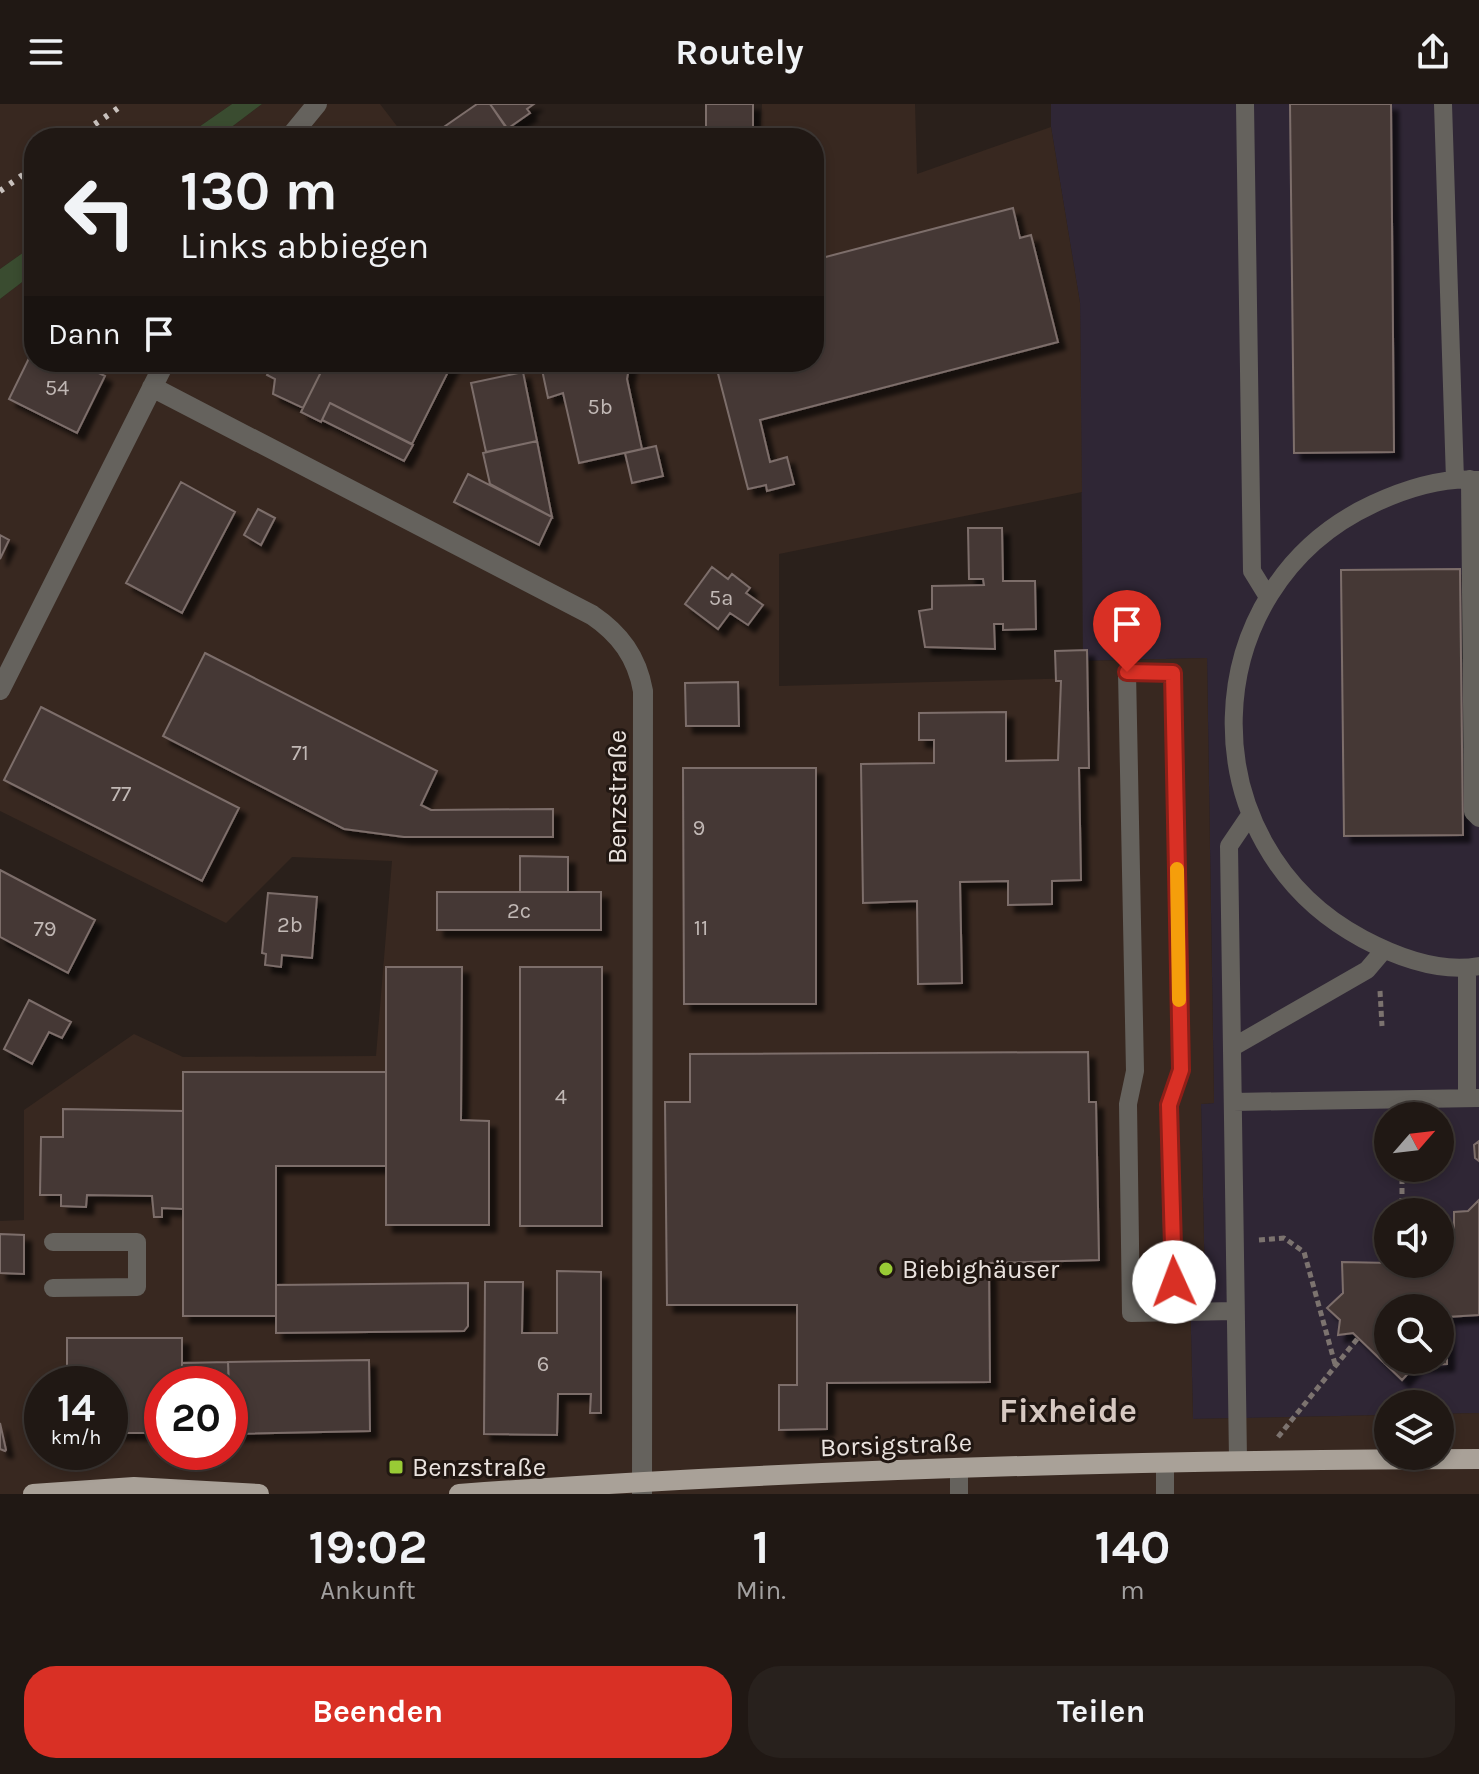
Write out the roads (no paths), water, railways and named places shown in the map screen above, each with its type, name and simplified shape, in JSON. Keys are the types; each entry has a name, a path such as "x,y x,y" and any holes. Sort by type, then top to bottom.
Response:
{"main road":[{"name":"Borsigstraße","path":"459,1494 959,1469 1238,1459 1479,1459"},
{"path":"33,1494 134,1487 259,1494"}],"street":[{"path":"297,128 317,104"},
{"path":"0,690 160,372"},
{"name":"Benzstraße","path":"152,387 583,609 610,627 637,664 643,691 644,1487"}],"lane":[{"path":"1245,104 1252,571 1268,597"},
{"path":"1443,104 1468,479 1473,812 1479,818"},
{"path":"1233,1102 1473,1098 1473,967 1414,960 1384,950 1341,927 1303,896 1273,858 1250,815 1237,771 1233,711 1236,681 1248,637 1268,597 1303,551 1347,516 1399,492 1468,479"},
{"path":"1174,1312 1169,1105 1181,1070 1173,673 1127,672 1135,1071 1128,1104 1131,1313 1234,1311"},
{"path":"1238,1459 1229,846 1250,815"},
{"path":"1233,1047 1367,970 1384,950"},
{"path":"53,1242 137,1242 137,1287 53,1288"},
{"path":"1165,1462 1165,1494"},
{"path":"959,1469 959,1494"}],"railway":[{"path":"89,128 124,104"},
{"path":"0,191 24,174"}],"place":[{"name":"Biebighäuser","path":"886,1269"},
{"name":"Benzstraße","path":"396,1467"}],"district":[{"name":"Fixheide","path":"1068,1411"}]}
